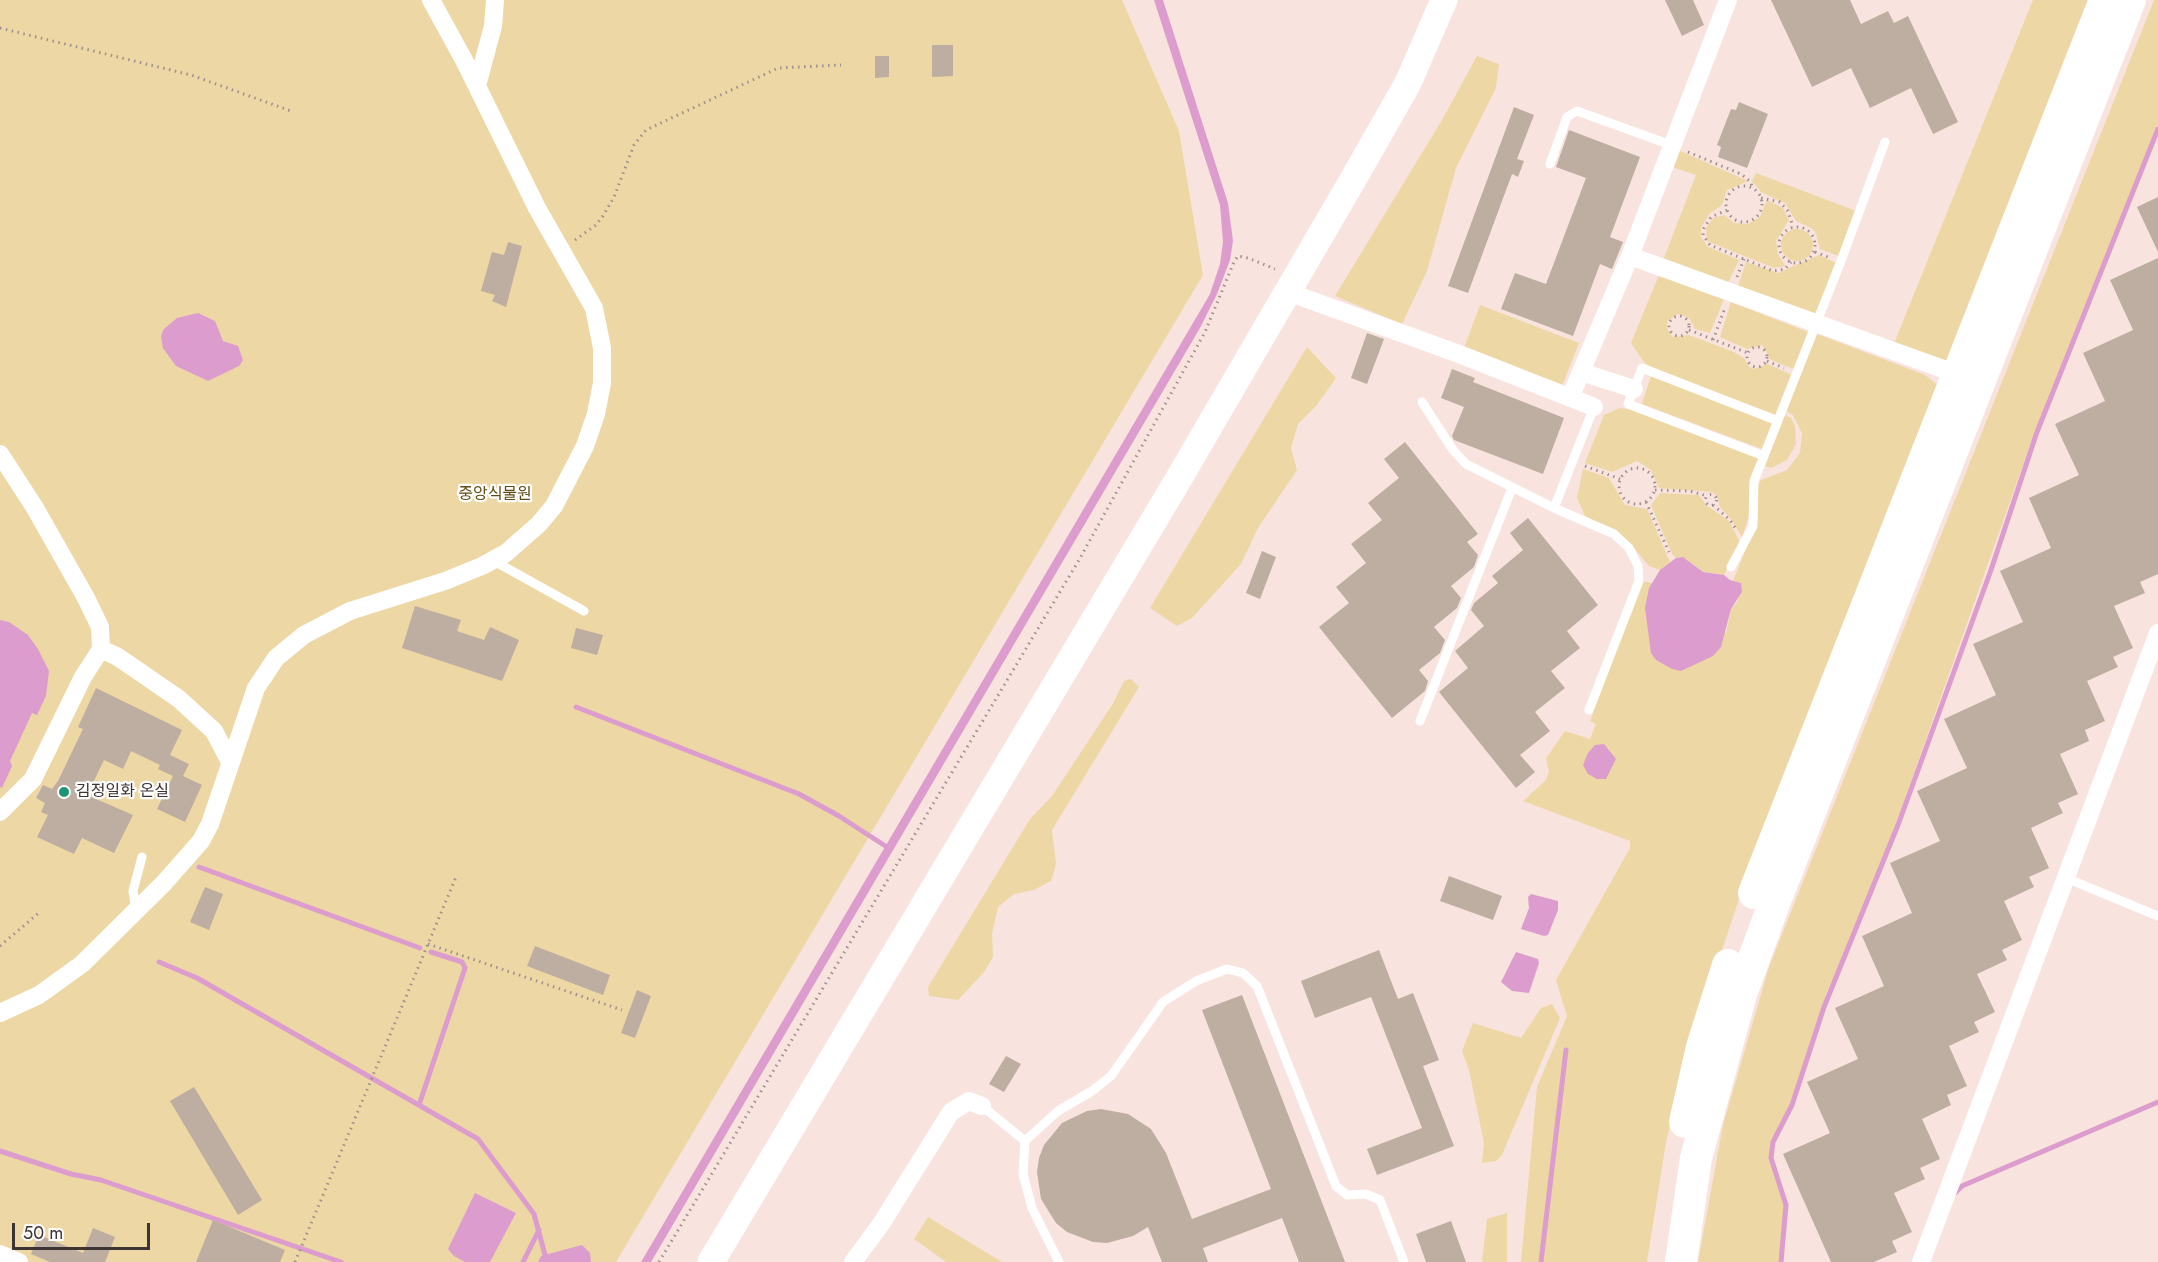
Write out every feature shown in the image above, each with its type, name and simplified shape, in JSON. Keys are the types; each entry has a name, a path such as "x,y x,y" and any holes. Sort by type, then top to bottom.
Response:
{"highway":[{"path":"1661,1262 1676,1161 1702,1047 1722,983 1754,893 2105,0"},
{"path":"1681,1262 1696,1158 1741,994 1775,901 2130,0"}],"main road":[{"path":"711,1262 1292,285 1408,83 1444,0"}],"street":[{"path":"0,1013 39,995 63,979 98,949 201,841 210,824 256,688 276,658 291,644 350,611 446,581 494,561 521,542 555,506 585,446 596,414 602,383 599,322 594,308 431,0"},
{"path":"477,86 493,26 495,0"},
{"path":"1570,398 1630,256 1728,0"},
{"path":"1630,256 1957,374"},
{"path":"1292,285 1594,407"},
{"path":"1581,372 1634,389"},
{"path":"0,454 35,508 86,598 100,627 101,649 83,677 33,779 3,804"},
{"path":"1921,1262 2158,633"},
{"path":"101,649 118,657 180,699 214,731 230,762"},
{"path":"853,1262 881,1224 951,1112 969,1101 982,1106"},
{"path":"0,1254 19,1262"}],"lane":[{"path":"1550,164 1567,117 1577,111 1671,145"},
{"path":"1731,567 1753,526 1754,481 1885,142"},
{"path":"1764,456 1628,404 1642,368 1778,421"},
{"path":"1422,402 1452,450 1466,464 1554,508 1614,534 1629,548 1638,566 1639,581 1589,710"},
{"path":"1554,508 1594,407"},
{"path":"1420,721 1512,488"},
{"path":"494,561 584,611"},
{"path":"136,910 133,891 142,857"},
{"path":"2066,878 2158,916"},
{"path":"1059,1262 1032,1208 1023,1174 1025,1141 1058,1111 1092,1091 1111,1076 1163,1002 1196,981 1227,969 1244,973 1257,986 1336,1186 1347,1195 1366,1194 1380,1200 1404,1262"},
{"path":"982,1106 1025,1141"}],"path":[{"path":"0,28 191,75 291,111"},
{"path":"561,249 585,233 603,216 614,197 634,145 646,130 778,68 841,65"},
{"path":"1671,145 1741,174 1751,182 1752,188 1761,198 1780,202 1788,211 1793,227"},
{"path":"1752,188 1738,187 1732,190 1726,203 1727,210 1736,220 1750,220 1760,211 1761,198"},
{"path":"1727,210 1711,217 1704,228 1703,235 1710,245 1773,271 1785,268 1791,262 1807,260 1815,248 1812,235 1801,227 1787,230 1779,241 1782,255 1791,262"},
{"path":"659,1262 1079,560 1205,332 1234,262 1238,256 1248,258 1292,285"},
{"path":"1683,316 1690,324 1689,330 1686,334 1675,335 1669,327 1670,322 1673,318 1683,316"},
{"path":"1689,330 1748,353"},
{"path":"1761,347 1767,355 1767,361 1759,367 1754,366 1749,363 1748,353 1751,349 1761,347"},
{"path":"1767,361 1797,373"},
{"path":"1573,462 1620,479"},
{"path":"1630,469 1644,469 1654,479 1655,490 1646,502 1637,504 1624,499 1620,479 1630,469"},
{"path":"1655,490 1690,491 1707,496 1714,495 1717,498 1713,505"},
{"path":"1707,496 1706,501 1730,520 1744,544"},
{"path":"1646,502 1669,552"},
{"path":"295,1262 456,877"},
{"path":"0,946 41,911"},
{"path":"428,944 622,1010"}],"green space":[{"name":"중앙식물원","path":"0,0 1122,0 1179,131 1203,275 616,1262 0,1262"},
{"path":"2033,0 2092,0 1949,360 1938,360 1893,346"},
{"path":"2154,0 2158,0 2158,124 2035,431 1896,824 1849,946 1827,991 1791,1106 1771,1141 1769,1159 1784,1206 1780,1262 1698,1262 1723,1125 1769,967"},
{"path":"1477,56 1499,64 1496,88 1456,168 1427,271 1402,324 1335,296 1442,120"},
{"path":"1678,150 1748,181 1727,190 1722,205 1709,214 1701,228 1701,237 1708,247 1739,260 1728,283 1664,258 1696,175 1675,168 1673,163"},
{"path":"1756,173 1856,211 1839,256 1820,249 1813,229 1796,221 1785,203 1761,192 1752,181"},
{"path":"1767,200 1783,208 1789,220 1776,241 1778,254 1785,266 1774,268 1707,241 1706,228 1713,218 1724,215 1734,223 1748,224 1760,217"},
{"path":"1797,229 1808,234 1813,245 1808,256 1797,261 1786,256 1781,245 1786,234"},
{"path":"1819,255 1836,263 1816,314 1738,286 1746,262 1778,273"},
{"path":"1659,275 1724,299 1710,333 1695,329 1689,318 1678,314 1667,321 1667,328 1672,337 1689,335 1734,352 1744,358 1749,367 1754,369 1768,364 1792,375 1776,415 1651,368 1644,362 1631,343"},
{"path":"1731,302 1808,332 1794,369 1771,360 1762,345 1747,349 1720,337"},
{"path":"1480,305 1579,343 1562,386 1464,348"},
{"path":"1817,334 1925,375 1940,387 1758,842 1688,1052 1666,1142 1647,1262 1521,1262 1537,1087 1567,1016 1556,980 1630,848 1630,841 1523,801 1546,780 1549,771 1546,758 1565,731 1590,739 1596,724 1590,721 1641,581 1652,583 1649,588 1726,633 1731,609 1738,601 1741,583 1733,581 1758,519 1758,485 1761,480 1787,470 1800,453 1802,433 1793,415 1786,411"},
{"path":"1307,347 1336,378 1316,406 1298,424 1291,448 1297,470 1258,528 1241,564 1192,618 1177,626 1150,608"},
{"path":"1651,376 1771,423 1762,449 1642,404"},
{"path":"1620,408 1634,410 1760,458 1749,486 1749,516 1742,537 1720,507 1717,496 1712,492 1659,488 1651,470 1637,461 1612,472 1585,463 1604,415"},
{"path":"1785,415 1791,418 1795,426 1796,444 1787,460 1771,468 1765,466"},
{"path":"1583,469 1609,478 1625,505 1647,509 1670,562 1660,570 1649,566 1628,541 1585,516 1577,498"},
{"path":"1660,493 1699,495 1706,505 1729,521 1740,542 1724,575 1703,572 1683,557 1676,558 1672,554 1651,505"},
{"path":"1131,679 1139,687 1052,830 1056,864 1051,881 1034,890 1014,894 998,907 992,934 993,957 984,972 958,1000 929,996 928,987 1030,819 1052,796 1114,702 1124,681"},
{"path":"1552,1004 1560,1018 1502,1155 1496,1161 1482,1163 1484,1143 1469,1070 1462,1051 1473,1023 1521,1038 1541,1008"},
{"path":"1507,1213 1507,1262 1482,1262 1487,1219"},
{"path":"928,1217 1002,1262 946,1262 914,1239"}],"shaded area":[{"path":"1154,0 1163,0 1228,203 1233,241 1230,260 1217,294 1200,328 651,1262 641,1262 1210,294 1220,264 1223,242 1220,205"},
{"path":"198,313 215,321 223,341 238,346 243,360 239,366 208,381 176,366 163,348 161,337 163,330 177,318"},
{"path":"1683,557 1703,572 1724,575 1730,580 1741,583 1742,592 1731,609 1721,647 1713,656 1681,671 1656,660 1651,653 1645,608 1649,588 1660,570 1676,558"},
{"path":"0,620 9,622 28,635 49,671 46,696 37,715 32,713 10,761 12,766 2,788 0,787"},
{"path":"1604,744 1616,759 1606,779 1597,779 1588,774 1583,765 1588,753 1595,745"},
{"path":"1531,894 1558,901 1558,910 1548,935 1544,936 1521,929 1529,908 1528,897"},
{"path":"1516,952 1538,959 1539,963 1529,993 1512,991 1501,982"},
{"path":"475,1193 516,1213 490,1262 465,1262 454,1256 448,1249"},
{"path":"582,1245 590,1253 591,1262 538,1262 541,1256"}],"building":[{"path":"1665,0 1693,0 1704,25 1682,36"},
{"path":"1771,0 1850,0 1861,24 1888,11 1894,23 1908,16 1958,122 1933,134 1911,88 1870,108 1851,68 1812,87"},
{"path":"932,45 953,45 953,76 932,77"},
{"path":"875,56 889,56 889,77 875,78"},
{"path":"1739,102 1768,114 1747,168 1718,157 1721,147 1717,145 1731,109 1736,110"},
{"path":"1514,107 1534,115 1517,159 1524,161 1518,177 1512,174 1468,293 1448,286"},
{"path":"1569,130 1640,157 1610,237 1623,242 1612,269 1600,264 1573,336 1501,309 1515,273 1546,284 1586,178 1556,167"},
{"path":"2158,197 2158,252 2137,207"},
{"path":"508,242 522,246 506,307 492,301 495,295 481,291 492,252 504,255"},
{"path":"2158,258 2158,574 2140,582 2145,593 2114,606 2133,648 2113,657 2118,667 2087,681 2105,721 2085,730 2089,741 2060,754 2078,794 2058,803 2063,813 2031,828 2049,868 2029,877 2034,887 2004,901 2022,940 2002,950 2007,960 1977,974 1995,1012 1974,1022 1979,1032 1949,1046 1967,1086 1947,1095 1951,1105 1922,1119 1940,1159 1920,1168 1925,1179 1894,1193 1912,1232 1892,1241 1897,1252 1874,1262 1831,1262 1783,1154 1830,1133 1807,1082 1858,1059 1835,1008 1884,986 1862,936 1912,913 1890,863 1940,841 1917,791 1967,768 1944,719 1996,695 1973,644 2023,622 2000,571 2051,548 2029,498 2079,475 2055,424 2105,401 2083,353 2133,330 2110,280"},
{"path":"1367,333 1384,339 1367,384 1351,378"},
{"path":"1452,369 1475,378 1473,382 1564,418 1543,474 1454,440 1452,436 1464,407 1441,398"},
{"path":"1405,442 1478,534 1467,542 1478,555 1474,567 1451,586 1461,598 1457,608 1434,627 1445,640 1440,653 1419,670 1428,681 1425,691 1392,718 1319,627 1349,603 1336,587 1366,563 1351,544 1382,520 1368,503 1399,478 1384,459"},
{"path":"1528,518 1598,605 1567,631 1580,648 1551,671 1565,688 1535,712 1550,731 1520,755 1535,772 1516,788 1439,692 1468,668 1455,651 1484,626 1471,610 1474,603 1498,583 1492,576 1523,550 1510,533"},
{"path":"1262,551 1276,557 1260,599 1246,593"},
{"path":"415,606 461,620 457,631 484,640 490,627 519,640 502,681 402,648"},
{"path":"576,628 603,635 597,655 571,648"},
{"path":"96,688 182,730 170,755 189,764 183,776 202,785 185,822 157,809 173,776 158,769 160,765 131,751 123,769 104,760 87,795 133,815 114,853 82,838 74,854 37,837 48,815 41,812 45,803 36,798 43,785 52,789 58,781 83,729 78,727"},
{"path":"1449,876 1502,896 1493,920 1440,901"},
{"path":"205,887 223,894 209,930 190,922"},
{"path":"535,946 610,975 603,995 527,966"},
{"path":"1379,950 1398,999 1413,993 1439,1060 1423,1066 1454,1146 1377,1175 1367,1149 1422,1128 1371,997 1315,1018 1301,981"},
{"path":"637,990 651,996 635,1038 621,1033"},
{"path":"1242,995 1345,1262 1299,1262 1282,1218 1203,1248 1208,1262 1162,1262 1148,1227 1133,1236 1107,1243 1093,1242 1067,1232 1056,1223 1041,1199 1037,1172 1039,1158 1044,1145 1062,1123 1087,1111 1101,1109 1128,1114 1151,1129 1166,1153 1192,1219 1271,1189 1202,1010"},
{"path":"1006,1056 1021,1064 1004,1092 989,1084"},
{"path":"194,1087 262,1200 238,1215 170,1101"},
{"path":"213,1220 285,1250 280,1262 196,1262"},
{"path":"1451,1221 1466,1262 1426,1262 1416,1234"},
{"path":"93,1228 115,1237 105,1262 50,1262 31,1254 39,1235 83,1253"}],"waterway":[{"path":"1781,1262 1786,1205 1771,1158 1773,1142 1792,1105 1824,1007 1898,825 1991,570 2037,432 2158,129"},
{"path":"576,707 799,794 839,816 890,849"},
{"path":"199,867 420,948"},
{"path":"419,1105 465,968 462,962 431,952"},
{"path":"159,962 197,978 478,1139 534,1214 545,1255"},
{"path":"1541,1262 1566,1050"},
{"path":"1955,1193 1962,1186 2158,1102"},
{"path":"0,1151 71,1174 101,1180 341,1262"},
{"path":"523,1262 539,1230"}],"place":[{"name":"김정일화 온실","path":"64,792"}]}
